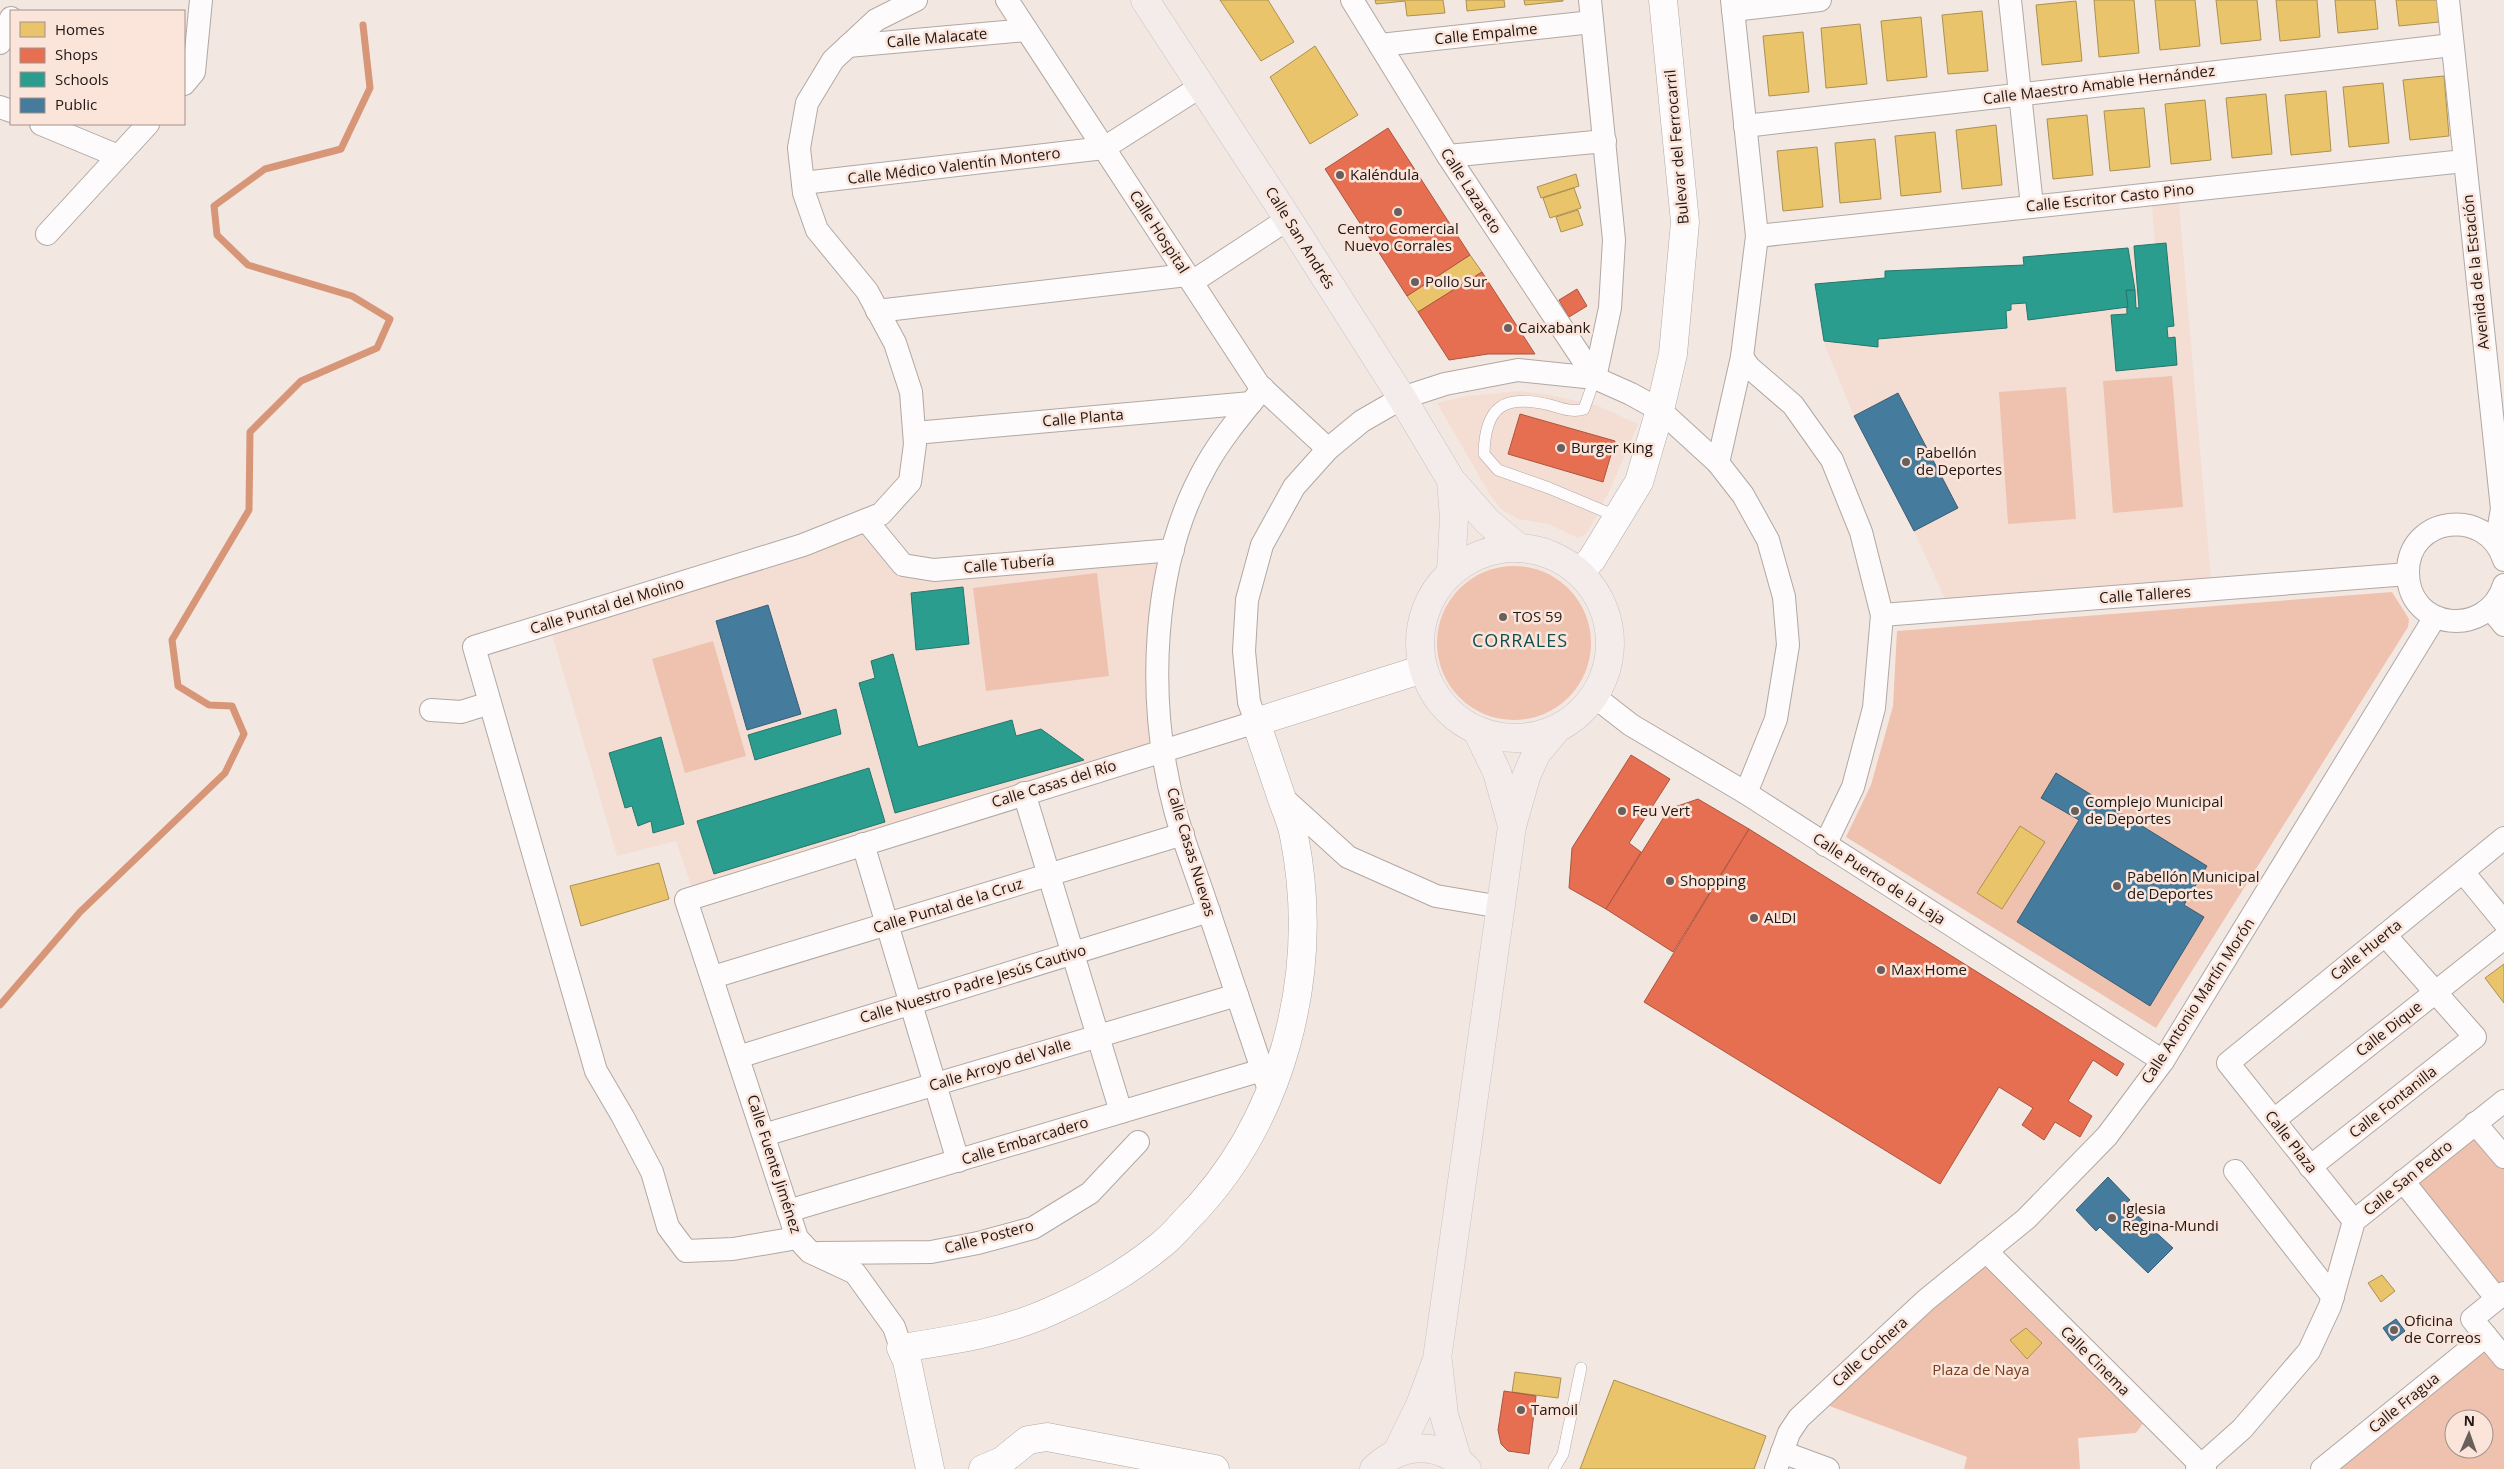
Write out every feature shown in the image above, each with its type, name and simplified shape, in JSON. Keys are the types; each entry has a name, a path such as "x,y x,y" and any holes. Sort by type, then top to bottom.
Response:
{"main road":[{"name":"Calle San Andrés","path":"1145,0 1203,85 1402,398 1451,480 1487,520 1519,548"},
{"name":"Calle San Andrés","path":"1451,480 1454,518 1451,572"},
{"path":"1519,548 1543,552 1566,562 1580,572 1603,604 1611,635 1608,668 1595,697 1578,716 1556,730 1530,738 1503,738 1477,731 1453,716 1435,694 1423,669 1420,643 1423,616 1434,593 1451,572 1471,558 1494,550 1519,548"},
{"path":"1397,1452 1420,1405 1437,1359 1512,826 1529,769 1536,754 1556,730"},
{"path":"1477,731 1497,772 1512,826"},
{"path":"1437,1359 1444,1415 1462,1465"},
{"path":"1374,1469 1384,1459 1397,1452 1412,1448 1429,1448 1444,1452 1462,1465"}],"street":[{"path":"185,83 194,72 201,0"},
{"name":"Calle Puntal del Molino","path":"804,1245 686,1251 668,1227 652,1172 624,1117 596,1071 474,647 803,545 881,514 910,482 916,444 911,392 895,343 867,291 817,230 804,183 800,148 807,103 833,60 876,20 916,0"},
{"name":"Calle Hospital","path":"1007,0 1190,278 1257,396 1328,450"},
{"name":"Calle Lazareto","path":"1352,0 1448,156 1594,378"},
{"path":"1590,0 1614,240 1610,308 1594,378"},
{"name":"Bulevar del Ferrocarril","path":"1580,572 1592,559 1639,482 1660,410 1673,354 1685,222 1663,0"},
{"path":"1718,463 1742,357 1757,236 1732,5 1820,0"},
{"path":"2010,0 2032,206"},
{"name":"Avenida de la Estación","path":"2448,0 2502,509 2500,552"},
{"path":"0,43 10,20"},
{"name":"Calle Empalme","path":"1380,45 1592,22"},
{"name":"Calle Malacate","path":"848,46 1026,30"},
{"name":"Calle Maestro Amable Hernández","path":"1745,126 2452,45"},
{"path":"1104,148 1203,85"},
{"path":"43,125 118,156"},
{"path":"47,234 147,125"},
{"path":"1448,156 1605,142"},
{"name":"Calle Médico Valentín Montero","path":"804,183 1104,148"},
{"name":"Calle Escritor Casto Pino","path":"1757,236 2464,161"},
{"path":"877,311 1190,278 1288,219"},
{"path":"1742,357 1749,367 1793,405 1832,460 1861,532 1882,615 1874,708 1853,787 1825,844"},
{"path":"902,1348 979,1336 1050,1312 1119,1275 1162,1244 1209,1197 1245,1145 1266,1082 1295,1014 1303,948 1302,899 1294,835 1249,702 1244,652 1247,600 1262,544 1294,487 1328,450 1362,421 1402,398 1481,375 1518,370 1594,378 1632,394 1660,410 1718,463 1743,495 1768,540 1784,597 1788,645 1776,719 1746,793"},
{"name":"Calle Planta","path":"915,433 1257,396"},
{"name":"Calle Casas Nuevas","path":"1257,396 1225,434 1206,466 1187,506 1164,587 1160,619 1158,697 1163,749 1175,810 1266,1082"},
{"name":"Calle Tubería","path":"866,520 903,565 934,570 1173,550"},
{"path":"2500,552 2484,532 2474,527 2458,524 2444,525 2427,534 2418,542 2411,555 2408,574 2415,598 2424,610 2435,617 2450,621 2464,621 2481,615 2497,616 2504,585"},
{"name":"Calle Talleres","path":"1882,615 2408,574"},
{"name":"Calle Antonio Martín Morón","path":"1986,1251 2026,1219 2107,1136 2163,1061 2435,617"},
{"name":"Calle Casas del Río","path":"686,900 1423,669"},
{"name":"Calle Puerto de la Laja","path":"1595,697 1631,725 1746,793 2163,1061"},
{"path":"432,710 461,712 490,704"},
{"path":"1024,793 1120,1112"},
{"path":"1282,797 1348,857 1436,896 1501,907"},
{"name":"Calle Puntal de la Cruz","path":"713,977 1183,834"},
{"name":"Calle Huerta","path":"2228,1063 2504,838"},
{"path":"863,844 958,1160"},
{"path":"2463,872 2504,922"},
{"name":"Calle Fuente Jiménez","path":"686,900 713,977 788,1211 804,1245"},
{"name":"Calle Nuestro Padre Jesús Cautivo","path":"738,1057 1209,911"},
{"path":"2385,936 2435,992"},
{"name":"Calle Dique","path":"2274,1120 2504,938"},
{"name":"Calle Fontanilla","path":"2310,1167 2475,1038 2435,992"},
{"name":"Calle Arroyo del Valle","path":"764,1135 1237,994"},
{"name":"Calle Plaza","path":"2228,1063 2354,1221"},
{"name":"Calle Embarcadero","path":"788,1211 1120,1112 1266,1082"},
{"name":"Calle San Pedro","path":"2202,1468 2242,1429 2309,1351 2333,1297 2354,1221 2504,1101"},
{"path":"2476,1124 2504,1157"},
{"name":"Calle Postero","path":"804,1245 866,1254 931,1252 978,1243 1033,1228 1090,1193 1138,1142"},
{"path":"2235,1171 2333,1297"},
{"path":"2403,1181 2501,1296"},
{"path":"804,1245 855,1273 894,1327 902,1348 933,1462"},
{"name":"Calle Cochera","path":"1779,1461 1789,1433 1799,1418 1926,1300 1986,1251"},
{"name":"Calle Cinema","path":"1986,1251 2202,1468"},
{"name":"Calle Fragua","path":"2322,1469 2479,1328 2501,1296"},
{"path":"2479,1328 2504,1358"},
{"path":"994,1466 1028,1440 1047,1437 1215,1469"},
{"path":"1779,1461 1828,1469"}],"lane":[{"path":"1594,378 1584,409 1576,412 1530,400 1502,404 1493,412 1487,425 1484,454 1498,470 1549,488 1618,517"},
{"path":"1554,1469 1563,1454 1581,1368"}],"shaded area":[{"path":"2178,191 2212,590 1950,610 1914,531 1854,416 1825,346 1815,284 1885,278 1885,271 2023,265 2023,257 2155,245 2151,193"},
{"name":"Burger King","path":"1520,391 1545,394 1596,405 1638,424 1610,490 1588,531 1583,536 1578,538 1548,524 1518,519 1501,509 1490,495 1437,403 1466,396"},
{"path":"866,520 903,565 1173,550 1163,749 695,897 676,841 617,856 549,624"}],"green space":[{"path":"2172,376 2183,507 2113,513 2103,381"},
{"path":"2066,387 2076,519 2008,524 1999,392"},
{"path":"1514,566 1529,567 1543,572 1557,579 1568,589 1578,600 1585,614 1590,628 1590,658 1585,672 1578,686 1568,697 1557,707 1543,714 1529,719 1514,720 1499,719 1485,714 1471,707 1460,697 1450,686 1443,672 1438,658 1437,643 1438,628 1443,614 1450,600 1460,589 1471,579 1485,572 1499,567"},
{"path":"1097,573 1109,676 986,691 973,588"},
{"name":"Complejo Municipal de Deportes","path":"2392,592 2409,619 2408,627 2156,1028 1846,837 1871,785 1893,706 1897,631"},
{"path":"713,641 746,756 685,773 652,659"},
{"path":"2475,1123 2504,1157 2504,1293 2403,1181"},
{"name":"Plaza de Naya","path":"1986,1251 2149,1415 2136,1433 2078,1438 2080,1469 1964,1469 1967,1457 1816,1401"},
{"path":"2486,1336 2504,1358 2504,1469 2322,1469"}],"building: Homes":[{"path":"1220,0 1268,0 1294,42 1261,61"},
{"path":"1375,0 1443,0 1445,13 1407,16 1405,1 1376,4"},
{"path":"1466,0 1504,0 1505,7 1467,11"},
{"path":"1524,0 1563,0 1563,1 1525,5"},
{"path":"2094,0 2134,0 2139,53 2099,57"},
{"path":"2155,0 2195,0 2200,46 2160,50"},
{"path":"2216,0 2257,0 2261,40 2221,44"},
{"path":"2276,0 2317,0 2320,37 2280,41"},
{"path":"2335,0 2375,0 2378,29 2338,33"},
{"path":"2396,0 2437,0 2439,22 2399,26"},
{"path":"2076,1 2082,61 2042,65 2036,5"},
{"path":"1982,11 1988,71 1948,74 1942,15"},
{"path":"1921,17 1927,77 1887,81 1881,21"},
{"path":"1860,24 1867,84 1826,88 1821,28"},
{"path":"1803,32 1809,92 1769,96 1763,36"},
{"path":"1315,46 1358,115 1310,144 1270,77"},
{"path":"2444,76 2449,136 2410,140 2403,80"},
{"path":"2383,83 2389,143 2349,147 2343,87"},
{"path":"2326,91 2331,151 2291,155 2285,95"},
{"path":"2266,94 2272,154 2232,158 2226,98"},
{"path":"2205,100 2211,160 2171,164 2165,104"},
{"path":"2144,108 2150,167 2110,171 2104,111"},
{"path":"2087,115 2093,175 2053,179 2047,119"},
{"path":"1996,125 2002,185 1962,189 1956,130"},
{"path":"1935,132 1941,192 1901,196 1895,136"},
{"path":"1875,139 1881,199 1840,203 1835,143"},
{"path":"1817,147 1823,207 1783,211 1777,151"},
{"path":"1576,174 1579,186 1541,198 1537,187"},
{"path":"1574,188 1581,208 1550,218 1543,198"},
{"path":"1578,210 1583,225 1561,232 1556,217"},
{"path":"1470,255 1482,272 1418,312 1407,296"},
{"path":"2020,826 2045,842 2002,909 1977,893"},
{"path":"659,863 669,899 581,926 570,886"},
{"path":"2504,964 2504,1003 2485,978"},
{"path":"2382,1275 2395,1291 2381,1302 2368,1283"},
{"path":"2026,1328 2042,1343 2027,1359 2010,1340"},
{"path":"1515,1372 1561,1378 1558,1398 1512,1392"},
{"path":"1614,1380 1766,1436 1754,1469 1580,1469"}],"building: Shops":[{"path":"1388,128 1470,255 1407,296 1325,169"},
{"path":"1482,272 1535,354 1488,354 1449,360 1418,312"},
{"path":"1577,289 1587,306 1569,317 1559,300"},
{"name":"Burger King","path":"1520,414 1615,441 1603,482 1508,454"},
{"name":"Feu Vert","path":"1631,755 1670,779 1629,843 1641,852 1606,909 1569,888 1572,848"},
{"name":"Shopping","path":"1698,799 1749,829 1673,952 1606,909 1669,809"},
{"path":"1749,829 2124,1064 2117,1076 2093,1060 2068,1101 2092,1116 2080,1137 2055,1122 2044,1140 2022,1125 2033,1108 1999,1087 1940,1184 1644,1002"},
{"path":"1504,1391 1536,1396 1529,1454 1508,1451 1501,1444 1498,1430"}],"building: Schools":[{"path":"2166,243 2174,326 2167,327 2168,338 2175,337 2177,365 2116,371 2111,315 2127,314 2126,290 2135,290 2136,308 2139,308 2134,246"},
{"path":"2128,248 2135,290 2126,290 2128,307 2028,320 2026,303 2011,304 2011,310 2006,311 2007,328 1878,339 1878,347 1824,341 1815,284 1885,278 1885,271 2024,265 2023,257"},
{"path":"963,587 969,644 916,650 911,593"},
{"path":"893,654 918,747 1012,720 1016,736 1041,729 1084,760 895,813 859,683 875,678 871,661"},
{"path":"836,709 841,734 755,760 748,735"},
{"path":"661,737 684,824 653,833 651,821 638,826 632,806 625,808 609,753"},
{"path":"869,768 885,822 714,874 697,821"}],"building: Public":[{"name":"Pabellón de Deportes","path":"1898,393 1958,508 1914,531 1854,416"},
{"path":"768,605 801,714 747,730 716,621"},
{"name":"Pabellón Municipal de Deportes","path":"2056,773 2207,866 2184,905 2204,917 2150,1006 2017,922 2079,820 2041,798"},
{"name":"Iglesia Regina-Mundi","path":"2108,1177 2130,1200 2125,1204 2173,1248 2148,1273 2100,1227 2096,1231 2076,1210"},
{"name":"Oficina de Correos","path":"2396,1319 2405,1331 2392,1341 2383,1328"}],"waterway":[{"path":"0,1005 80,912 225,773 244,734 232,706 209,705 178,686 172,640 249,510 250,432 301,381 377,348 390,319 352,296 248,265 217,235 214,206 265,169 341,149 370,88 363,25"}],"place":[{"name":"Kaléndula","path":"1340,175"},
{"name":"Centro Comercial Nuevo Corrales","path":"1398,212"},
{"name":"Pollo Sur","path":"1415,282"},
{"name":"Caixabank","path":"1508,328"},
{"name":"Burger King","path":"1561,448"},
{"name":"Pabellón de Deportes","path":"1906,462"},
{"name":"TOS 59","path":"1503,617"},
{"name":"Feu Vert","path":"1622,811"},
{"name":"Complejo Municipal de Deportes","path":"2075,811"},
{"name":"Shopping","path":"1670,881"},
{"name":"Pabellón Municipal de Deportes","path":"2117,886"},
{"name":"ALDI","path":"1754,918"},
{"name":"Max Home","path":"1881,970"},
{"name":"Iglesia Regina-Mundi","path":"2112,1218"},
{"name":"Oficina de Correos","path":"2394,1330"},
{"name":"Tamoil","path":"1521,1410"}],"district":[{"name":"CORRALES","path":"1520,641"}]}
